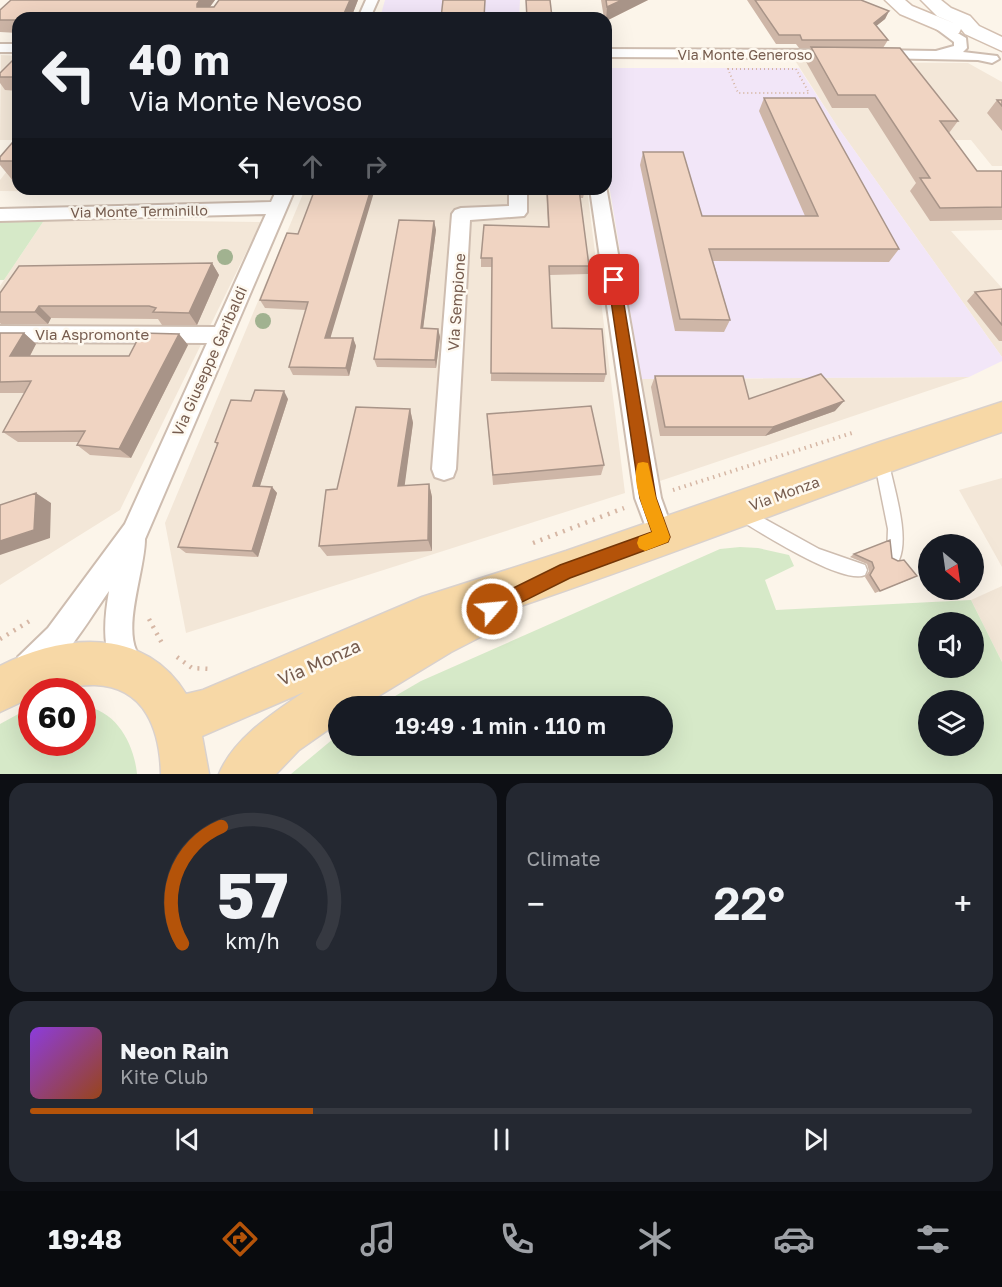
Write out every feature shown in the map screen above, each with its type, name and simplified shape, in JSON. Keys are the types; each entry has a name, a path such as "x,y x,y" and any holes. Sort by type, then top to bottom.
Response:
{"main road":[{"name":"Via Monza","path":"176,719 204,713 422,618 566,571 736,510 873,443 1002,417"},
{"name":"Via Monza","path":"243,774 283,734 337,696 436,637 566,571"},
{"path":"8,685 49,668 83,662 115,665 139,675 160,693 176,719 185,774"}],"street":[{"path":"933,0 944,12 963,20 958,37"},
{"path":"890,3 1000,58"},
{"path":"958,37 968,38 1000,58"},
{"name":"Via Monte Generoso","path":"612,53 939,55 958,37"},
{"name":"Via Sempione","path":"444,469 461,214 518,212 518,195"},
{"path":"600,195 648,498 662,537"},
{"name":"Via Monte Terminillo","path":"0,214 282,199"},
{"name":"Via Giuseppe Garibaldi","path":"8,685 58,638 134,533 282,199"},
{"name":"Via Aspromonte","path":"0,334 220,335"},
{"name":"Via Giuseppe Garibaldi","path":"134,533 121,602 120,622 124,658 139,675"}],"lane":[{"path":"873,443 894,519 894,555"},
{"path":"736,510 796,547 834,564 860,570"}],"path":[{"path":"728,69 795,69 809,93 738,93 728,69"},
{"path":"528,545 648,498 873,443"},
{"path":"147,615 161,645 192,668 217,670"},
{"path":"0,639 36,617"}],"shaded area":[{"path":"385,0 520,0 519,12 382,12"},
{"path":"1,55 12,56 12,140 0,140"},
{"path":"796,62 968,63 1002,82 1002,166 992,166 971,140 946,140 1002,214 1002,230 951,231 1002,288 1002,357 837,126"},
{"path":"612,68 799,68 837,126 1002,357 1002,361 969,377 641,379 611,195"},
{"path":"12,165 12,191 0,191 0,180"},
{"path":"302,195 588,195 625,493 186,633 165,523"},
{"path":"45,219 261,222 120,510 0,585 0,286"},
{"path":"969,377 660,481 641,379"},
{"path":"1002,478 1002,567 984,534 959,490"},
{"path":"1002,586 1002,662 984,626 984,612 977,612 971,600 984,600 984,594"}],"green space":[{"path":"45,219 4,280 0,280 0,221"},
{"path":"758,548 789,555 794,566 765,580 776,610 971,600 977,612 918,612 918,678 984,678 984,626 1002,662 1002,774 291,774 328,743 328,756 673,756 673,696 395,696 421,681 720,549"},
{"path":"96,710 114,721 121,730 132,751 137,774 0,774 0,724 18,714 18,756 96,756"}],"building":[{"path":"11,0 200,0 197,7 214,7 219,0 350,0 345,12 12,12 12,20 0,20 0,10"},
{"path":"443,0 485,0 484,12 442,12"},
{"path":"526,0 550,0 551,12 527,12"},
{"path":"606,0 622,0 607,7"},
{"path":"755,0 861,0 889,11 874,23 888,40 802,40 800,35 779,35"},
{"path":"811,47 900,48 958,121 940,121 977,171 1002,171 1002,207 940,208 920,178 930,178 875,95 838,95"},
{"path":"12,61 12,77 0,77 0,73"},
{"path":"764,98 815,98 899,249 709,249 730,320 680,319 643,152 683,152 702,216 818,216"},
{"path":"12,143 12,161 0,161 0,157"},
{"path":"313,195 369,195 325,338 353,338 346,368 289,367 308,302 260,300 287,233 298,234"},
{"path":"547,195 580,195 589,266 549,266 552,328 602,329 606,374 491,373 492,258 481,258 484,225 549,227"},
{"path":"399,220 434,221 421,328 438,329 435,360 374,359"},
{"path":"212,263 189,313 153,312 156,308 149,306 39,306 35,312 0,312 0,293 19,266"},
{"path":"1002,289 1002,325 975,292"},
{"path":"0,333 24,333 10,356 129,356 141,333 179,334 119,449 77,445 85,431 3,432 31,381 0,382"},
{"path":"821,374 844,401 773,427 665,427 655,376 743,376 749,399"},
{"path":"255,390 284,391 253,486 272,487 252,551 178,547 218,443 215,442 231,400 251,401"},
{"path":"591,406 604,465 493,475 487,414"},
{"path":"356,407 410,409 398,486 429,484 428,540 319,546 326,490 337,489"},
{"path":"36,493 34,530 0,541 0,505"},
{"path":"890,540 892,558 898,561 904,560 917,576 880,591 870,575 874,568 872,562 854,554"}],"slow traffic":[{"path":"643,468 648,498 662,537 645,543"}],"route":[{"path":"492,609 566,571 662,537 648,498 614,280"}]}
